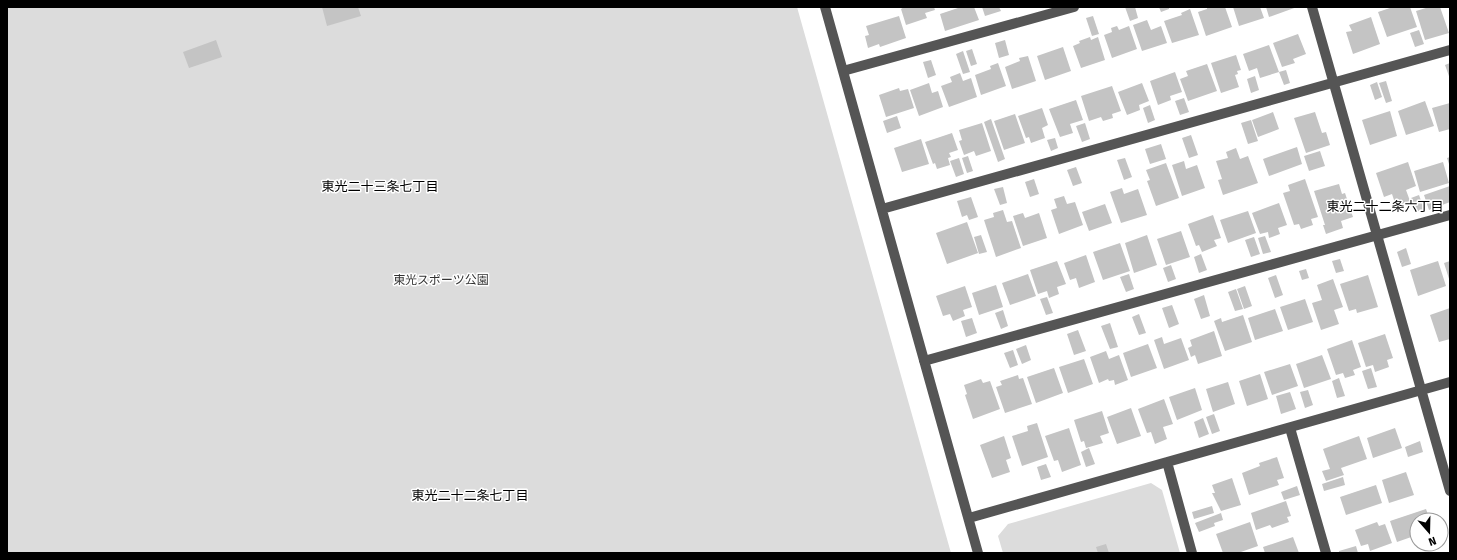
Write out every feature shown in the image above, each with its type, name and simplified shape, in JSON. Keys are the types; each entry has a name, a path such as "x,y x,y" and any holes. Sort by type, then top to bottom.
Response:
{"street":[{"path":"825,7 978,553"},
{"path":"843,71 1074,7"},
{"path":"1312,7 1335,82 1377,236 1450,490"},
{"path":"882,209 1450,50"},
{"path":"924,361 1450,215"},
{"path":"969,518 1450,382"},
{"path":"1290,428 1326,553"},
{"path":"1167,462 1192,553"}],"green space":[{"name":"東光スポーツ公園","path":"7,7 797,7 951,553 7,553"},
{"path":"1151,483 1162,490 1180,553 1003,553 998,536 1008,524"}],"building":[{"path":"322,7 358,7 361,16 327,26"},
{"path":"904,7 934,7 935,10 925,13 927,18 906,25 901,9"},
{"path":"961,7 974,7 979,20 945,31 940,14"},
{"path":"982,7 999,7 1001,11 985,16"},
{"path":"1125,7 1135,7 1138,18 1130,21"},
{"path":"1159,7 1169,7 1169,9 1161,12"},
{"path":"1207,7 1225,7 1232,27 1206,36 1198,12 1207,9"},
{"path":"1233,7 1260,7 1264,18 1239,26"},
{"path":"1266,7 1297,7 1269,17"},
{"path":"1393,7 1410,7 1417,27 1387,37 1378,12"},
{"path":"1429,7 1440,7 1449,33 1425,40 1416,11"},
{"path":"1190,9 1199,35 1172,43 1164,21 1182,15 1181,13"},
{"path":"899,16 906,38 880,47 879,44 868,48 865,36 869,35 866,26"},
{"path":"1093,16 1099,34 1092,36 1086,18"},
{"path":"1371,17 1380,44 1353,54 1346,32 1352,31 1349,25"},
{"path":"1147,20 1151,30 1161,26 1167,43 1142,51 1133,25"},
{"path":"1117,26 1119,30 1129,26 1137,49 1112,58 1104,35 1112,32 1111,28"},
{"path":"1419,30 1424,44 1415,47 1410,33"},
{"path":"1298,34 1306,54 1293,59 1295,63 1282,67 1273,43"},
{"path":"1090,37 1091,40 1098,37 1105,60 1081,68 1073,46 1080,43 1079,41"},
{"path":"216,40 222,57 189,68 183,52"},
{"path":"1005,40 1009,55 999,58 995,43"},
{"path":"1269,45 1279,72 1260,78 1257,68 1249,71 1243,54"},
{"path":"1063,47 1071,71 1045,80 1037,56"},
{"path":"972,49 977,64 971,66 966,51"},
{"path":"963,51 970,72 963,74 956,54"},
{"path":"1236,55 1241,70 1237,71 1238,74 1235,75 1239,87 1221,93 1211,63"},
{"path":"1028,56 1036,81 1012,89 1005,67 1020,61 1019,58"},
{"path":"931,60 936,75 928,78 923,62"},
{"path":"998,63 1006,86 981,95 975,75 991,69 990,66"},
{"path":"1450,63 1450,79 1445,65"},
{"path":"1207,64 1217,91 1188,101 1180,79 1188,76 1186,71"},
{"path":"1286,70 1290,83 1284,85 1279,72"},
{"path":"1175,72 1182,92 1170,96 1171,100 1158,105 1150,81"},
{"path":"960,73 963,81 971,78 977,97 949,107 941,86 952,82 950,77"},
{"path":"1255,76 1259,90 1251,93 1247,79"},
{"path":"1386,81 1392,101 1386,103 1379,83"},
{"path":"1377,82 1382,97 1375,100 1370,85"},
{"path":"929,83 932,93 938,91 943,107 919,116 910,90"},
{"path":"1142,83 1149,101 1139,105 1140,110 1127,115 1118,92"},
{"path":"1112,86 1121,111 1112,114 1113,118 1103,121 1101,117 1089,121 1081,96"},
{"path":"899,88 900,91 908,89 914,108 886,117 879,95"},
{"path":"1184,98 1189,112 1180,115 1175,101"},
{"path":"1076,100 1083,120 1070,124 1073,133 1060,137 1049,109"},
{"path":"1425,101 1434,126 1406,135 1398,111"},
{"path":"1450,103 1450,129 1439,132 1432,108"},
{"path":"1150,105 1155,120 1148,123 1143,108"},
{"path":"1042,108 1048,125 1042,128 1045,138 1031,143 1029,137 1026,138 1018,116"},
{"path":"1390,111 1397,136 1370,145 1362,120"},
{"path":"1273,112 1279,129 1258,137 1252,120"},
{"path":"1315,112 1322,133 1326,132 1330,145 1306,153 1294,118"},
{"path":"1015,114 1025,143 1004,150 994,121"},
{"path":"897,116 901,128 887,133 883,121"},
{"path":"991,119 1005,159 998,162 984,122"},
{"path":"1251,120 1258,141 1248,144 1241,123"},
{"path":"982,123 991,151 976,156 974,151 964,155 959,141 962,140 959,130"},
{"path":"1085,123 1090,139 1082,142 1076,126"},
{"path":"952,133 958,150 949,153 951,157 948,158 950,165 937,169 935,163 933,164 925,142"},
{"path":"1191,135 1198,155 1189,158 1182,138"},
{"path":"1055,138 1058,148 1051,151 1047,140"},
{"path":"921,139 929,164 902,172 894,148"},
{"path":"1161,144 1166,159 1150,164 1145,149"},
{"path":"1297,147 1302,164 1269,176 1263,159"},
{"path":"1236,148 1240,159 1248,156 1258,183 1223,195 1218,180 1222,179 1216,161 1228,158 1226,152"},
{"path":"1320,151 1325,166 1309,171 1304,156"},
{"path":"968,156 973,171 967,173 962,158"},
{"path":"1450,157 1450,167 1447,158"},
{"path":"959,158 964,174 956,177 950,161"},
{"path":"1125,158 1132,177 1124,180 1117,160"},
{"path":"1184,161 1186,169 1197,165 1205,188 1182,196 1172,165"},
{"path":"1408,162 1416,186 1406,190 1410,201 1396,206 1392,194 1384,197 1376,173"},
{"path":"1443,162 1449,183 1420,192 1414,171"},
{"path":"1166,163 1179,198 1156,206 1147,181 1150,180 1146,170"},
{"path":"1076,167 1082,183 1073,186 1067,170"},
{"path":"1034,179 1039,194 1030,197 1025,182"},
{"path":"1305,179 1318,217 1311,219 1313,225 1301,229 1299,224 1294,225 1283,193 1290,191 1288,185"},
{"path":"1339,184 1342,194 1345,193 1353,217 1341,221 1343,228 1326,234 1323,225 1325,225 1314,191"},
{"path":"1450,186 1450,202 1429,210 1424,195"},
{"path":"1003,187 1007,203 1000,205 994,189"},
{"path":"1122,188 1124,194 1138,189 1147,215 1121,223 1110,192"},
{"path":"1419,195 1424,209 1416,212 1411,198"},
{"path":"1064,196 1067,204 1075,202 1083,225 1059,234 1051,210 1057,208 1054,199"},
{"path":"971,197 978,217 969,220 967,215 962,217 957,201"},
{"path":"1279,203 1287,225 1278,228 1280,234 1269,238 1268,232 1260,234 1252,213"},
{"path":"1105,204 1112,223 1089,231 1082,212"},
{"path":"1003,210 1007,222 1012,221 1021,248 996,257 984,220 994,217 993,213"},
{"path":"1248,211 1256,233 1228,243 1220,220"},
{"path":"1023,213 1025,218 1039,213 1047,238 1023,246 1013,216"},
{"path":"1213,215 1221,238 1214,240 1217,246 1202,252 1199,245 1196,246 1188,224"},
{"path":"967,222 978,253 947,264 936,233"},
{"path":"1181,231 1190,257 1166,265 1157,239"},
{"path":"981,235 987,252 979,254 974,237"},
{"path":"1147,235 1157,265 1134,273 1125,243"},
{"path":"1265,236 1271,252 1263,254 1258,238"},
{"path":"1254,237 1260,254 1251,257 1245,240"},
{"path":"1120,243 1130,271 1103,280 1093,252"},
{"path":"1406,248 1411,264 1402,267 1397,252"},
{"path":"1201,254 1207,270 1199,273 1194,257"},
{"path":"1086,255 1095,282 1079,288 1076,278 1070,280 1064,263"},
{"path":"1340,259 1344,271 1336,273 1332,261"},
{"path":"1057,261 1066,284 1057,287 1059,294 1049,298 1047,291 1038,294 1030,270"},
{"path":"1438,261 1446,286 1418,296 1410,270"},
{"path":"1450,261 1450,282 1444,263"},
{"path":"1171,265 1176,279 1168,282 1163,268"},
{"path":"1306,269 1309,278 1302,280 1299,271"},
{"path":"1028,274 1036,296 1010,305 1002,283"},
{"path":"1129,274 1134,289 1126,292 1120,277"},
{"path":"1276,275 1283,295 1275,298 1268,278"},
{"path":"1368,275 1378,307 1357,313 1356,309 1349,311 1340,284"},
{"path":"1333,279 1343,307 1334,310 1339,324 1321,330 1312,303 1322,300 1317,285"},
{"path":"996,285 1003,307 979,315 972,293"},
{"path":"965,286 972,307 963,310 965,316 953,321 950,314 943,316 936,296"},
{"path":"1245,286 1252,306 1244,309 1237,289"},
{"path":"1236,289 1243,309 1235,311 1228,292"},
{"path":"1204,295 1210,316 1201,319 1194,299"},
{"path":"1047,297 1053,313 1046,315 1040,299"},
{"path":"1305,299 1313,322 1288,330 1280,307"},
{"path":"1172,305 1179,324 1169,328 1162,308"},
{"path":"1450,308 1450,339 1439,342 1430,315"},
{"path":"1275,309 1283,331 1255,340 1248,318"},
{"path":"1003,310 1008,326 1001,329 995,313"},
{"path":"1139,314 1146,333 1139,335 1132,317"},
{"path":"1243,315 1252,342 1225,351 1214,321 1221,318 1222,322"},
{"path":"972,318 977,333 966,337 961,321"},
{"path":"1110,323 1118,347 1110,349 1101,326"},
{"path":"1078,330 1086,351 1074,355 1067,334"},
{"path":"1214,331 1222,356 1198,364 1195,355 1191,357 1188,348 1192,346 1190,340"},
{"path":"1385,334 1393,358 1387,360 1389,367 1375,372 1373,365 1366,367 1358,343"},
{"path":"1162,337 1164,344 1181,338 1189,360 1164,369 1154,340"},
{"path":"1352,340 1361,367 1353,370 1355,375 1345,378 1343,373 1336,375 1327,349"},
{"path":"1148,344 1157,368 1131,377 1123,353"},
{"path":"1026,345 1031,360 1022,364 1016,349"},
{"path":"1013,350 1018,365 1010,368 1004,353"},
{"path":"1106,351 1109,359 1119,355 1128,380 1115,385 1114,380 1109,381 1108,379 1099,383 1090,357"},
{"path":"1322,355 1331,379 1304,388 1296,364"},
{"path":"1084,359 1093,384 1068,393 1059,367"},
{"path":"1290,364 1298,386 1272,395 1264,372"},
{"path":"1054,368 1063,393 1036,403 1027,377"},
{"path":"1371,368 1377,387 1368,389 1362,371"},
{"path":"1260,374 1268,399 1247,406 1239,381"},
{"path":"1018,375 1019,379 1023,378 1032,404 1005,413 996,387 1002,385 1000,381"},
{"path":"1339,378 1345,396 1337,398 1332,381"},
{"path":"981,379 983,383 990,381 1000,409 973,419 965,395 967,394 964,385"},
{"path":"1228,382 1235,404 1213,412 1206,389"},
{"path":"1195,388 1202,410 1177,420 1169,397"},
{"path":"1308,390 1313,405 1305,408 1300,392"},
{"path":"1290,392 1296,409 1281,414 1276,396"},
{"path":"1164,399 1173,424 1163,427 1167,439 1155,444 1151,432 1147,433 1138,409"},
{"path":"1131,408 1141,436 1117,444 1107,417"},
{"path":"1102,411 1109,433 1100,436 1103,443 1086,448 1084,441 1081,442 1074,420"},
{"path":"1214,414 1220,431 1212,434 1206,417"},
{"path":"1203,418 1209,434 1199,438 1194,422"},
{"path":"1037,423 1048,457 1022,466 1012,436 1028,431 1027,426"},
{"path":"1069,428 1081,465 1062,472 1058,460 1054,461 1045,436"},
{"path":"1395,428 1402,448 1373,458 1367,438"},
{"path":"1004,436 1011,458 1006,460 1010,472 992,478 980,445"},
{"path":"1359,436 1367,459 1341,468 1344,475 1326,481 1322,471 1330,469 1323,449"},
{"path":"1420,441 1423,452 1408,457 1405,447"},
{"path":"1089,448 1095,464 1086,467 1081,452"},
{"path":"1277,457 1284,478 1277,480 1279,485 1249,495 1242,473 1260,466 1259,463"},
{"path":"1046,464 1051,477 1041,480 1037,467"},
{"path":"1406,472 1414,495 1389,503 1382,480"},
{"path":"1343,477 1345,485 1324,491 1322,484"},
{"path":"1232,478 1241,505 1221,511 1212,493 1215,493 1212,485"},
{"path":"1376,485 1382,503 1346,515 1340,497"},
{"path":"1297,486 1300,495 1284,500 1281,492"},
{"path":"1286,501 1291,516 1287,517 1289,522 1272,528 1270,525 1256,530 1251,513"},
{"path":"1212,506 1214,513 1194,519 1192,512"},
{"path":"1426,509 1427,512 1417,512"},
{"path":"1221,513 1223,520 1214,523 1215,526 1199,532 1195,523"},
{"path":"1409,515 1409,538 1397,542 1390,521"},
{"path":"1250,522 1258,546 1238,553 1223,553 1216,534"},
{"path":"1377,522 1379,526 1385,524 1392,543 1370,551 1368,544 1361,546 1355,530"},
{"path":"1293,537 1299,553 1265,553 1263,547"},
{"path":"1106,544 1109,553 1098,553 1096,547"},
{"path":"1356,546 1358,553 1339,553 1339,551"}],"district":[{"name":"東光二十三条七丁目","path":"380,186"},
{"name":"東光二十二条六丁目","path":"1385,206"},
{"name":"東光二十二条七丁目","path":"470,495"}]}
